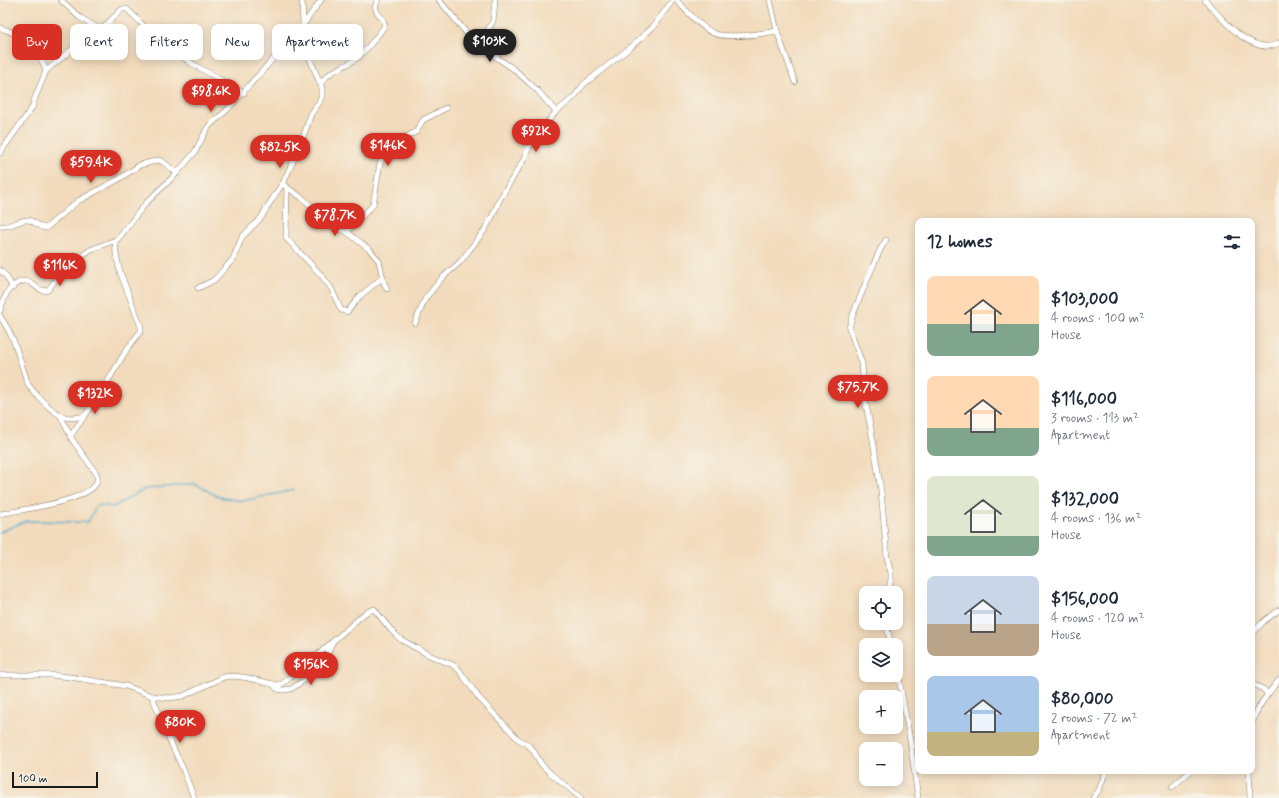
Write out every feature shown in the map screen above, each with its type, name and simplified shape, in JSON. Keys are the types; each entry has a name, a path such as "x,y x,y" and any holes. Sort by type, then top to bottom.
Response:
{"street":[{"path":"61,0 79,17 90,24"},
{"path":"302,0 303,24"},
{"path":"304,24 321,0"},
{"path":"321,83 326,76 336,69 359,58 384,27 384,22 375,9 376,2 378,0"},
{"path":"439,0 467,34 479,45 515,70 538,91 556,112"},
{"path":"479,45 492,21 495,0"},
{"path":"415,323 425,299 441,279 460,262 484,231 500,199 524,159 530,145 556,112 591,78 652,28 674,0 711,32 717,34 744,36 777,31"},
{"path":"770,0 777,31 795,82"},
{"path":"1205,0 1226,24 1252,43 1261,46 1279,43"},
{"path":"106,24 122,9 127,9 149,31 191,63 244,93"},
{"path":"0,28 18,36 43,61 48,69"},
{"path":"0,153 32,108 48,69 70,52"},
{"path":"0,311 7,293 22,281 27,281 42,290 48,290 72,263 90,250 118,239 146,204 177,173 195,152 208,126 244,93 272,60"},
{"path":"198,288 214,280 233,259 242,237 261,218 281,183 284,181 300,146 311,114 320,99 322,88 321,83 310,60"},
{"path":"347,232 373,205 380,163 387,150 395,142 416,132 424,120 446,108"},
{"path":"0,226 3,227 20,221 29,220 43,228 46,228 78,201 119,179 140,165 159,160 177,173"},
{"path":"281,183 301,197 337,228 347,232 370,250 379,262 387,289"},
{"path":"287,187 286,238 322,276 331,288 341,310 347,312 360,296 383,277"},
{"path":"71,437 74,430 99,396 127,348 141,331 140,323 120,272 116,254 116,240"},
{"path":"886,240 867,280 849,328 862,363 864,394 881,492 887,557 891,573 890,586"},
{"path":"0,270 6,276 13,288"},
{"path":"0,316 9,331 28,384 32,390 60,415 71,437 98,476 94,487 59,503 0,514"},
{"path":"60,415 70,418 84,416"},
{"path":"0,675 50,675 106,682 126,686 152,696 168,698 183,696 228,676 255,679 273,684 282,684 305,666 365,613 372,609 376,610 400,639 453,665 459,670 479,698 518,739 527,744 533,750 541,764 581,798"},
{"path":"1255,631 1264,621 1279,610"},
{"path":"273,684 277,689 291,689 306,678 318,674 333,642"},
{"path":"1255,715 1257,710 1279,680"},
{"path":"900,682 918,798"},
{"path":"1255,686 1268,694"},
{"path":"152,696 194,798"},
{"path":"1093,798 1105,774"},
{"path":"1172,787 1187,774"},
{"path":"1249,774 1250,798"}],"waterway":[{"path":"0,532 26,521 88,522 97,505 113,507 145,489 195,484 219,497 242,501 294,490"}]}
